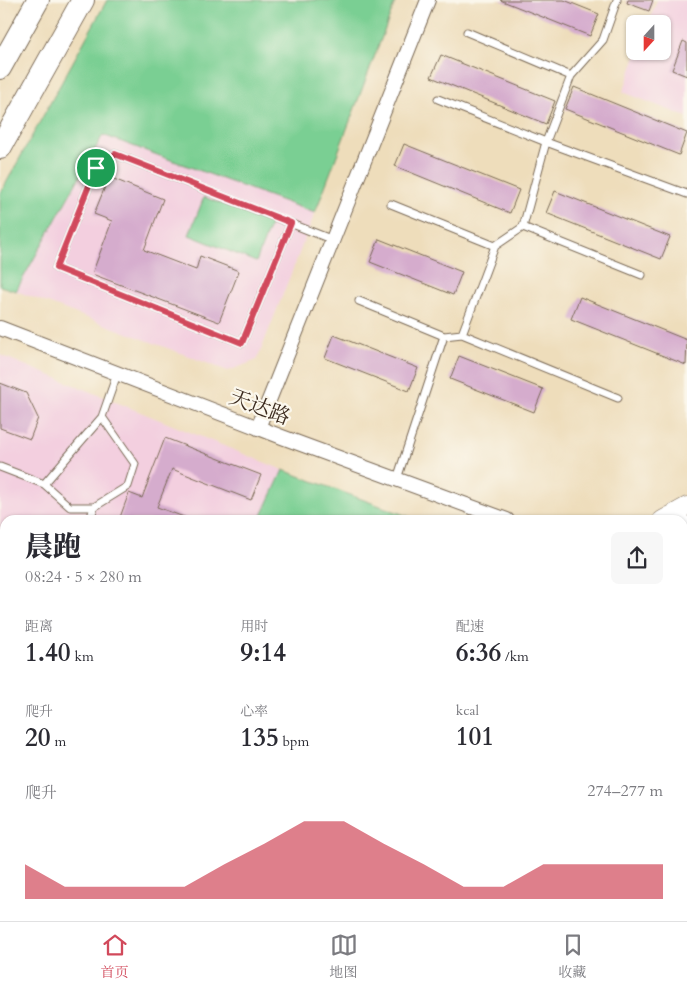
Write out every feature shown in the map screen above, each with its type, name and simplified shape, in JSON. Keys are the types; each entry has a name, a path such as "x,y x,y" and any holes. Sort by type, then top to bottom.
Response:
{"highway":[{"path":"0,68 38,0"},
{"path":"0,148 83,0"}],"street":[{"path":"258,428 428,0"},
{"name":"天达路","path":"0,328 258,428 494,515"},
{"path":"671,515 687,506"}],"lane":[{"path":"462,334 495,246 523,227 546,142 570,76 603,40 617,0"},
{"path":"467,32 570,76"},
{"path":"438,99 546,142 687,194"},
{"path":"291,223 242,343 56,268 96,168 115,154 291,223 333,240"},
{"path":"391,204 495,246"},
{"path":"523,227 642,275"},
{"path":"359,302 444,336 462,334 618,398"},
{"path":"397,479 444,336"},
{"path":"44,484 102,417 117,374"},
{"path":"0,467 44,484 70,507 94,507 128,486 134,464 102,417"},
{"path":"92,515 94,507"}],"shaded area":[{"path":"657,0 687,0 687,117 623,92 635,60 671,60 671,15 651,15"},
{"path":"103,135 315,213 257,360 228,371 16,291"},
{"path":"0,355 283,470 262,515 0,515"}],"green space":[{"path":"107,0 396,0 315,213 103,135 16,291 0,286 0,194"},
{"path":"204,197 271,223 256,262 189,235"},
{"path":"283,470 404,515 262,515"}],"building":[{"path":"500,0 564,0 599,14 590,36"},
{"path":"628,0 653,0 649,11 627,3"},
{"path":"683,41 687,43 687,76 672,70"},
{"path":"441,55 555,101 546,124 431,77"},
{"path":"574,87 687,133 679,155 565,109"},
{"path":"404,144 519,190 510,213 395,166"},
{"path":"109,177 163,199 144,250 196,270 200,256 239,271 219,322 92,274 112,221 94,214"},
{"path":"555,191 670,237 661,259 546,213"},
{"path":"379,239 462,272 453,295 370,262"},
{"path":"580,297 687,340 686,365 571,319"},
{"path":"334,335 418,368 409,391 325,358"},
{"path":"459,356 543,389 534,412 450,379"},
{"path":"0,383 26,393 38,418 30,439 0,428"},
{"path":"165,438 261,475 251,500 172,469 157,507 179,515 121,515 129,493 142,498"}],"route":[{"path":"115,154 291,223 242,343 56,268 96,168 115,154"}]}
